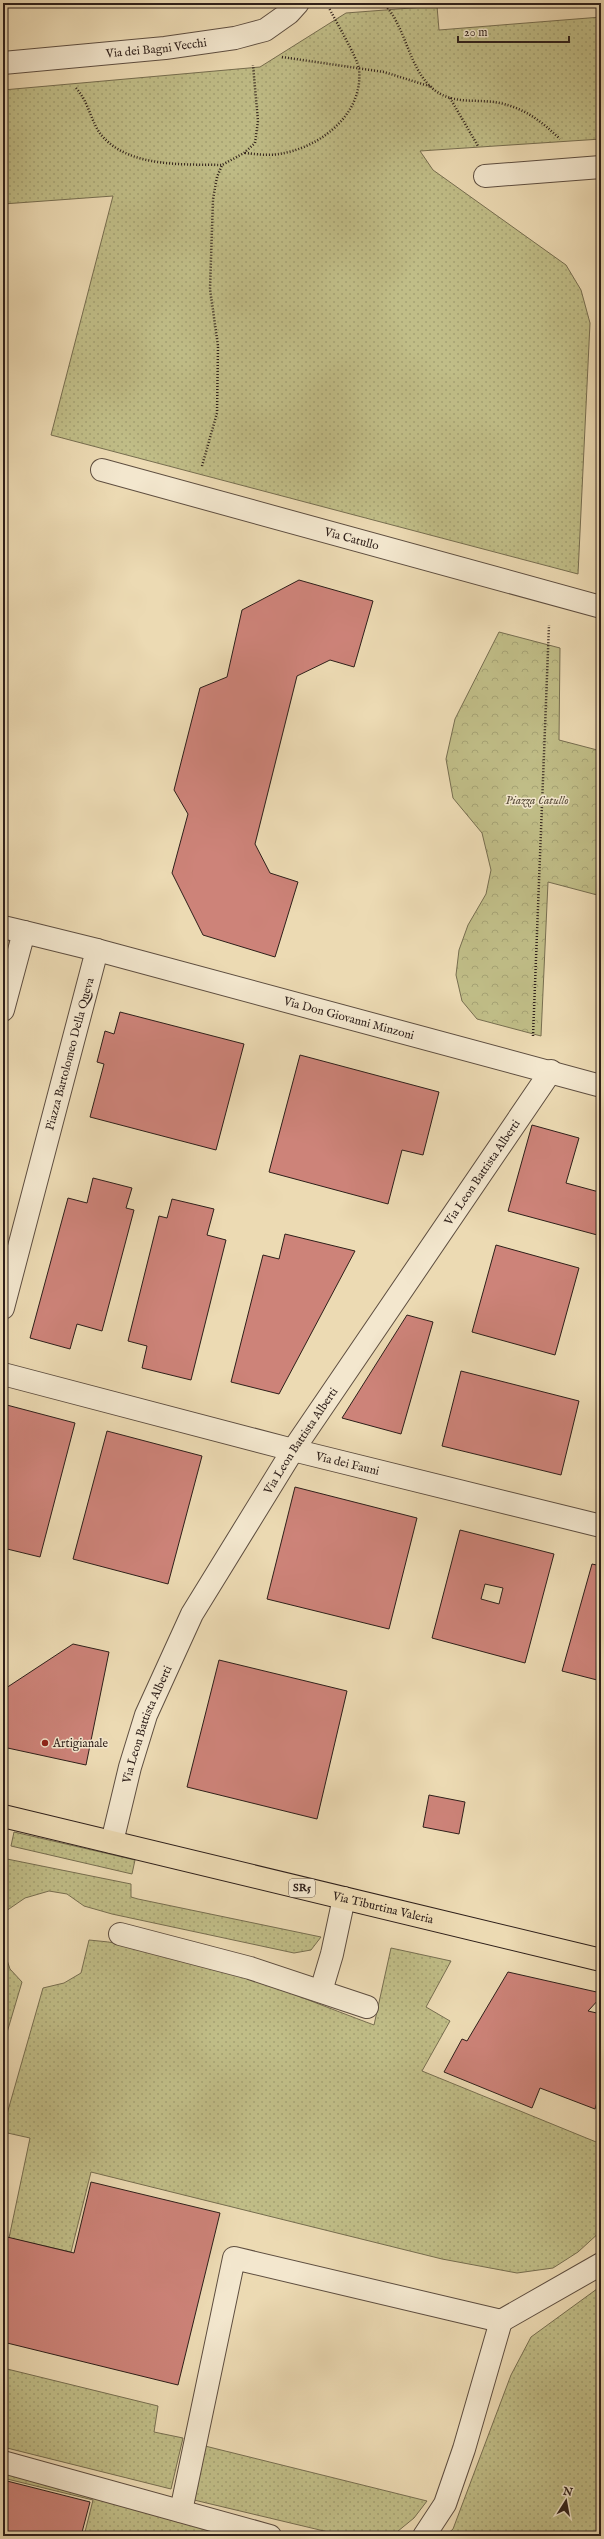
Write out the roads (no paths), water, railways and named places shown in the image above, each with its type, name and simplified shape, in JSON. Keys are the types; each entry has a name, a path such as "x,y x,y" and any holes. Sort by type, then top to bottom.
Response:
{"main road":[{"name":"Via Tiburtina Valeria","path":"3,1816 601,1960"}],"street":[{"name":"Via dei Bagni Vecchi","path":"3,63 165,48 250,35 265,30 277,22 298,3"},
{"path":"485,176 601,167"},
{"name":"Via Catullo","path":"102,470 601,607"},
{"path":"3,927 97,950"},
{"path":"3,1010 24,932"},
{"name":"Via Don Giovanni Minzoni","path":"97,950 601,1086"},
{"name":"Piazza Bartolomeo Della Queva","path":"3,1308 97,950"},
{"name":"Via Leon Battista Alberti","path":"112,1842 138,1740 156,1688 192,1614 293,1450 541,1069"},
{"name":"Via dei Fauni","path":"3,1374 293,1450 601,1526"},
{"path":"321,1991 332,1954 344,1898"},
{"path":"120,1934 250,1968 367,2007"},
{"path":"181,2510 234,2258 500,2321 601,2264"},
{"path":"424,2536 445,2504 460,2463 500,2321"},
{"path":"3,2462 181,2510 270,2536"}],"place":[{"name":"Artigianale","path":"45,1743"}],"park label":[{"name":"Piazza Catullo","path":"537,800"}]}
